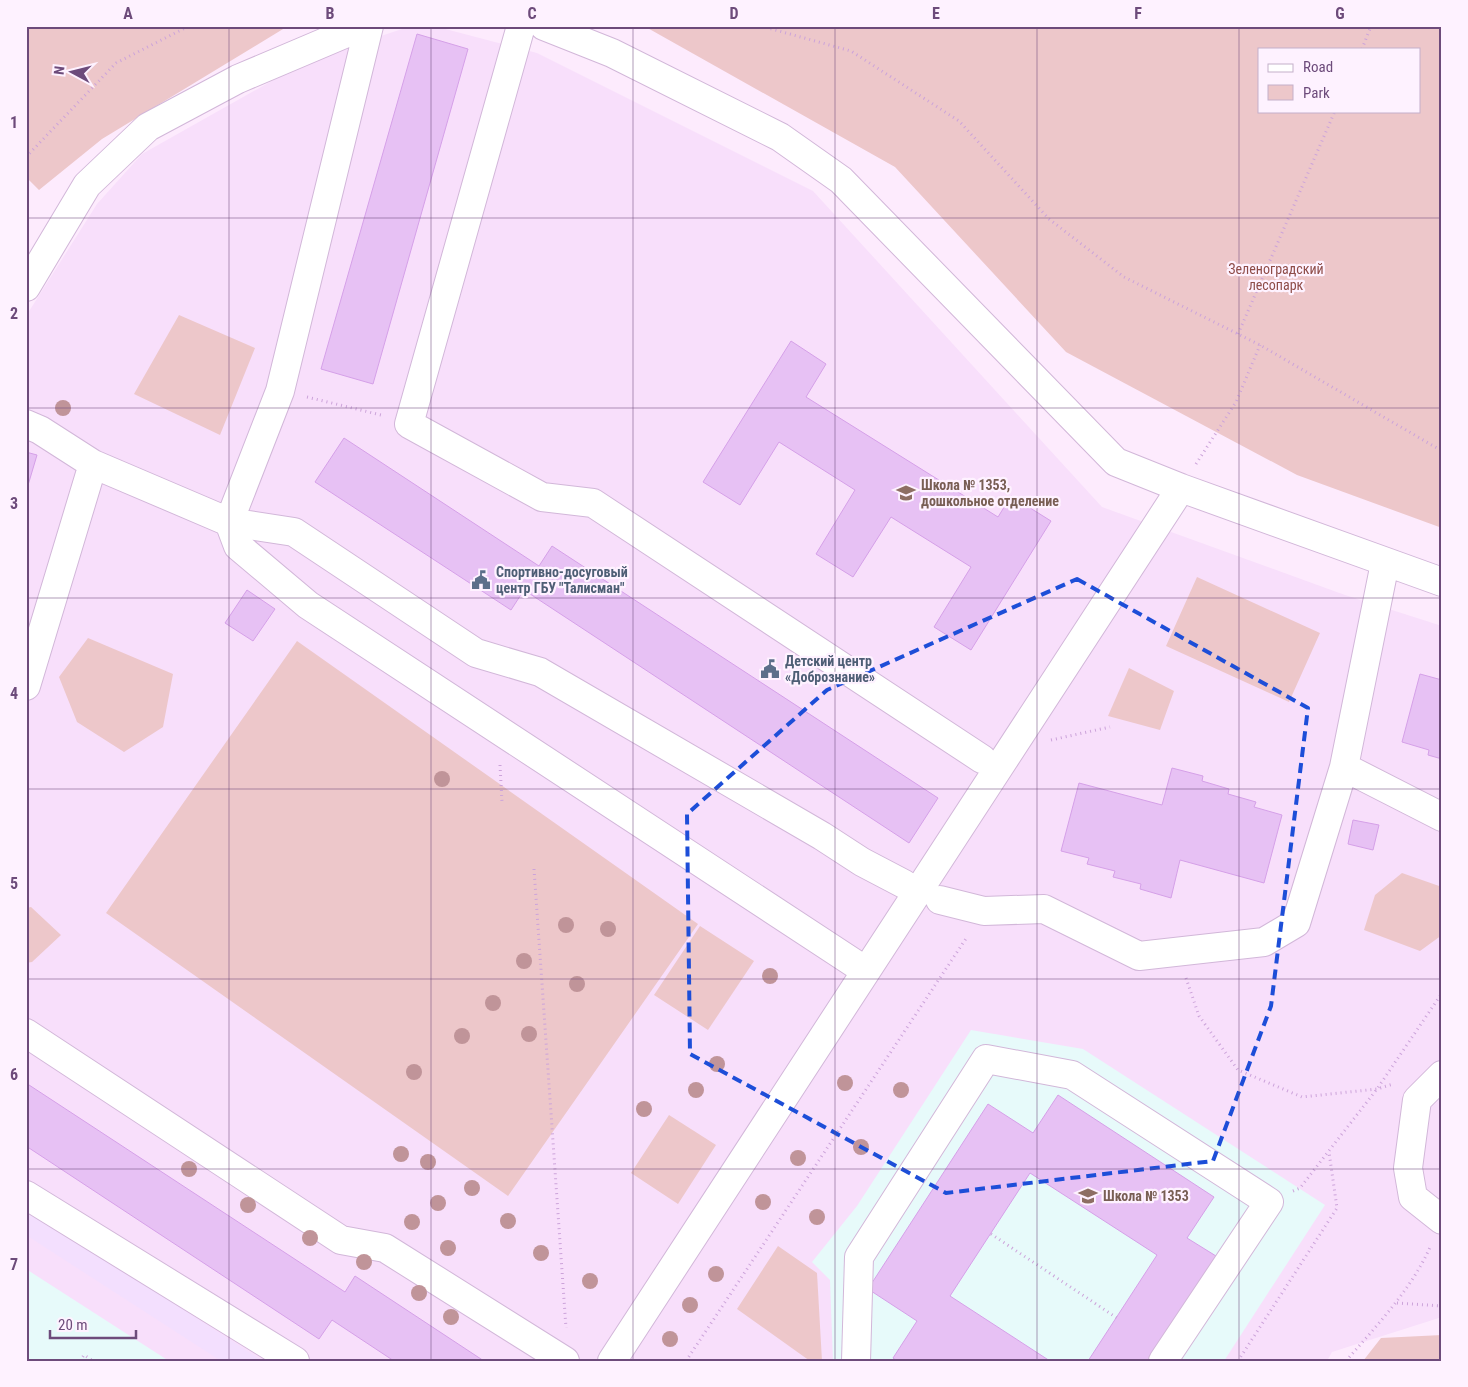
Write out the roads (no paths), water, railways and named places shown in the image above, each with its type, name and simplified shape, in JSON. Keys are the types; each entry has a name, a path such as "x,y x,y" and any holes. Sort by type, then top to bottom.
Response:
{"street":[{"path":"26,287 87,185 148,127 238,79 362,26"},
{"path":"369,26 280,391 229,522 238,546 308,605 866,971"},
{"path":"521,26 409,424 542,496 593,503 982,759"},
{"path":"544,26 612,53 780,137 841,180 1116,462 1181,488 1442,582"},
{"path":"26,424 40,430 93,464 229,522 294,532 476,654 540,672 822,836 862,862 904,884"},
{"path":"26,686 93,464"},
{"path":"612,1361 1181,488"},
{"path":"940,900 984,911 1044,909 1139,956 1264,942 1296,923 1344,767 1385,563"},
{"path":"1344,767 1442,817"},
{"path":"26,1034 341,1240 384,1248 565,1361"},
{"path":"856,1361 859,1257 986,1059 1072,1075 1268,1202 1163,1361"},
{"path":"1442,1074 1417,1100 1408,1168 1413,1197 1442,1220"},
{"path":"26,1195 295,1361"}],"place":[{"name":"Школа № 1353, дошкольное отделение","path":"906,493"},
{"name":"Спортивно-досуговый центр ГБУ \"Талисман\"","path":"481,580"},
{"name":"Детский центр «Добрознание»","path":"770,669"},
{"name":"Школа № 1353","path":"1088,1196"}],"park label":[{"name":"Зеленоградский лесопарк","path":"1276,278"}]}
